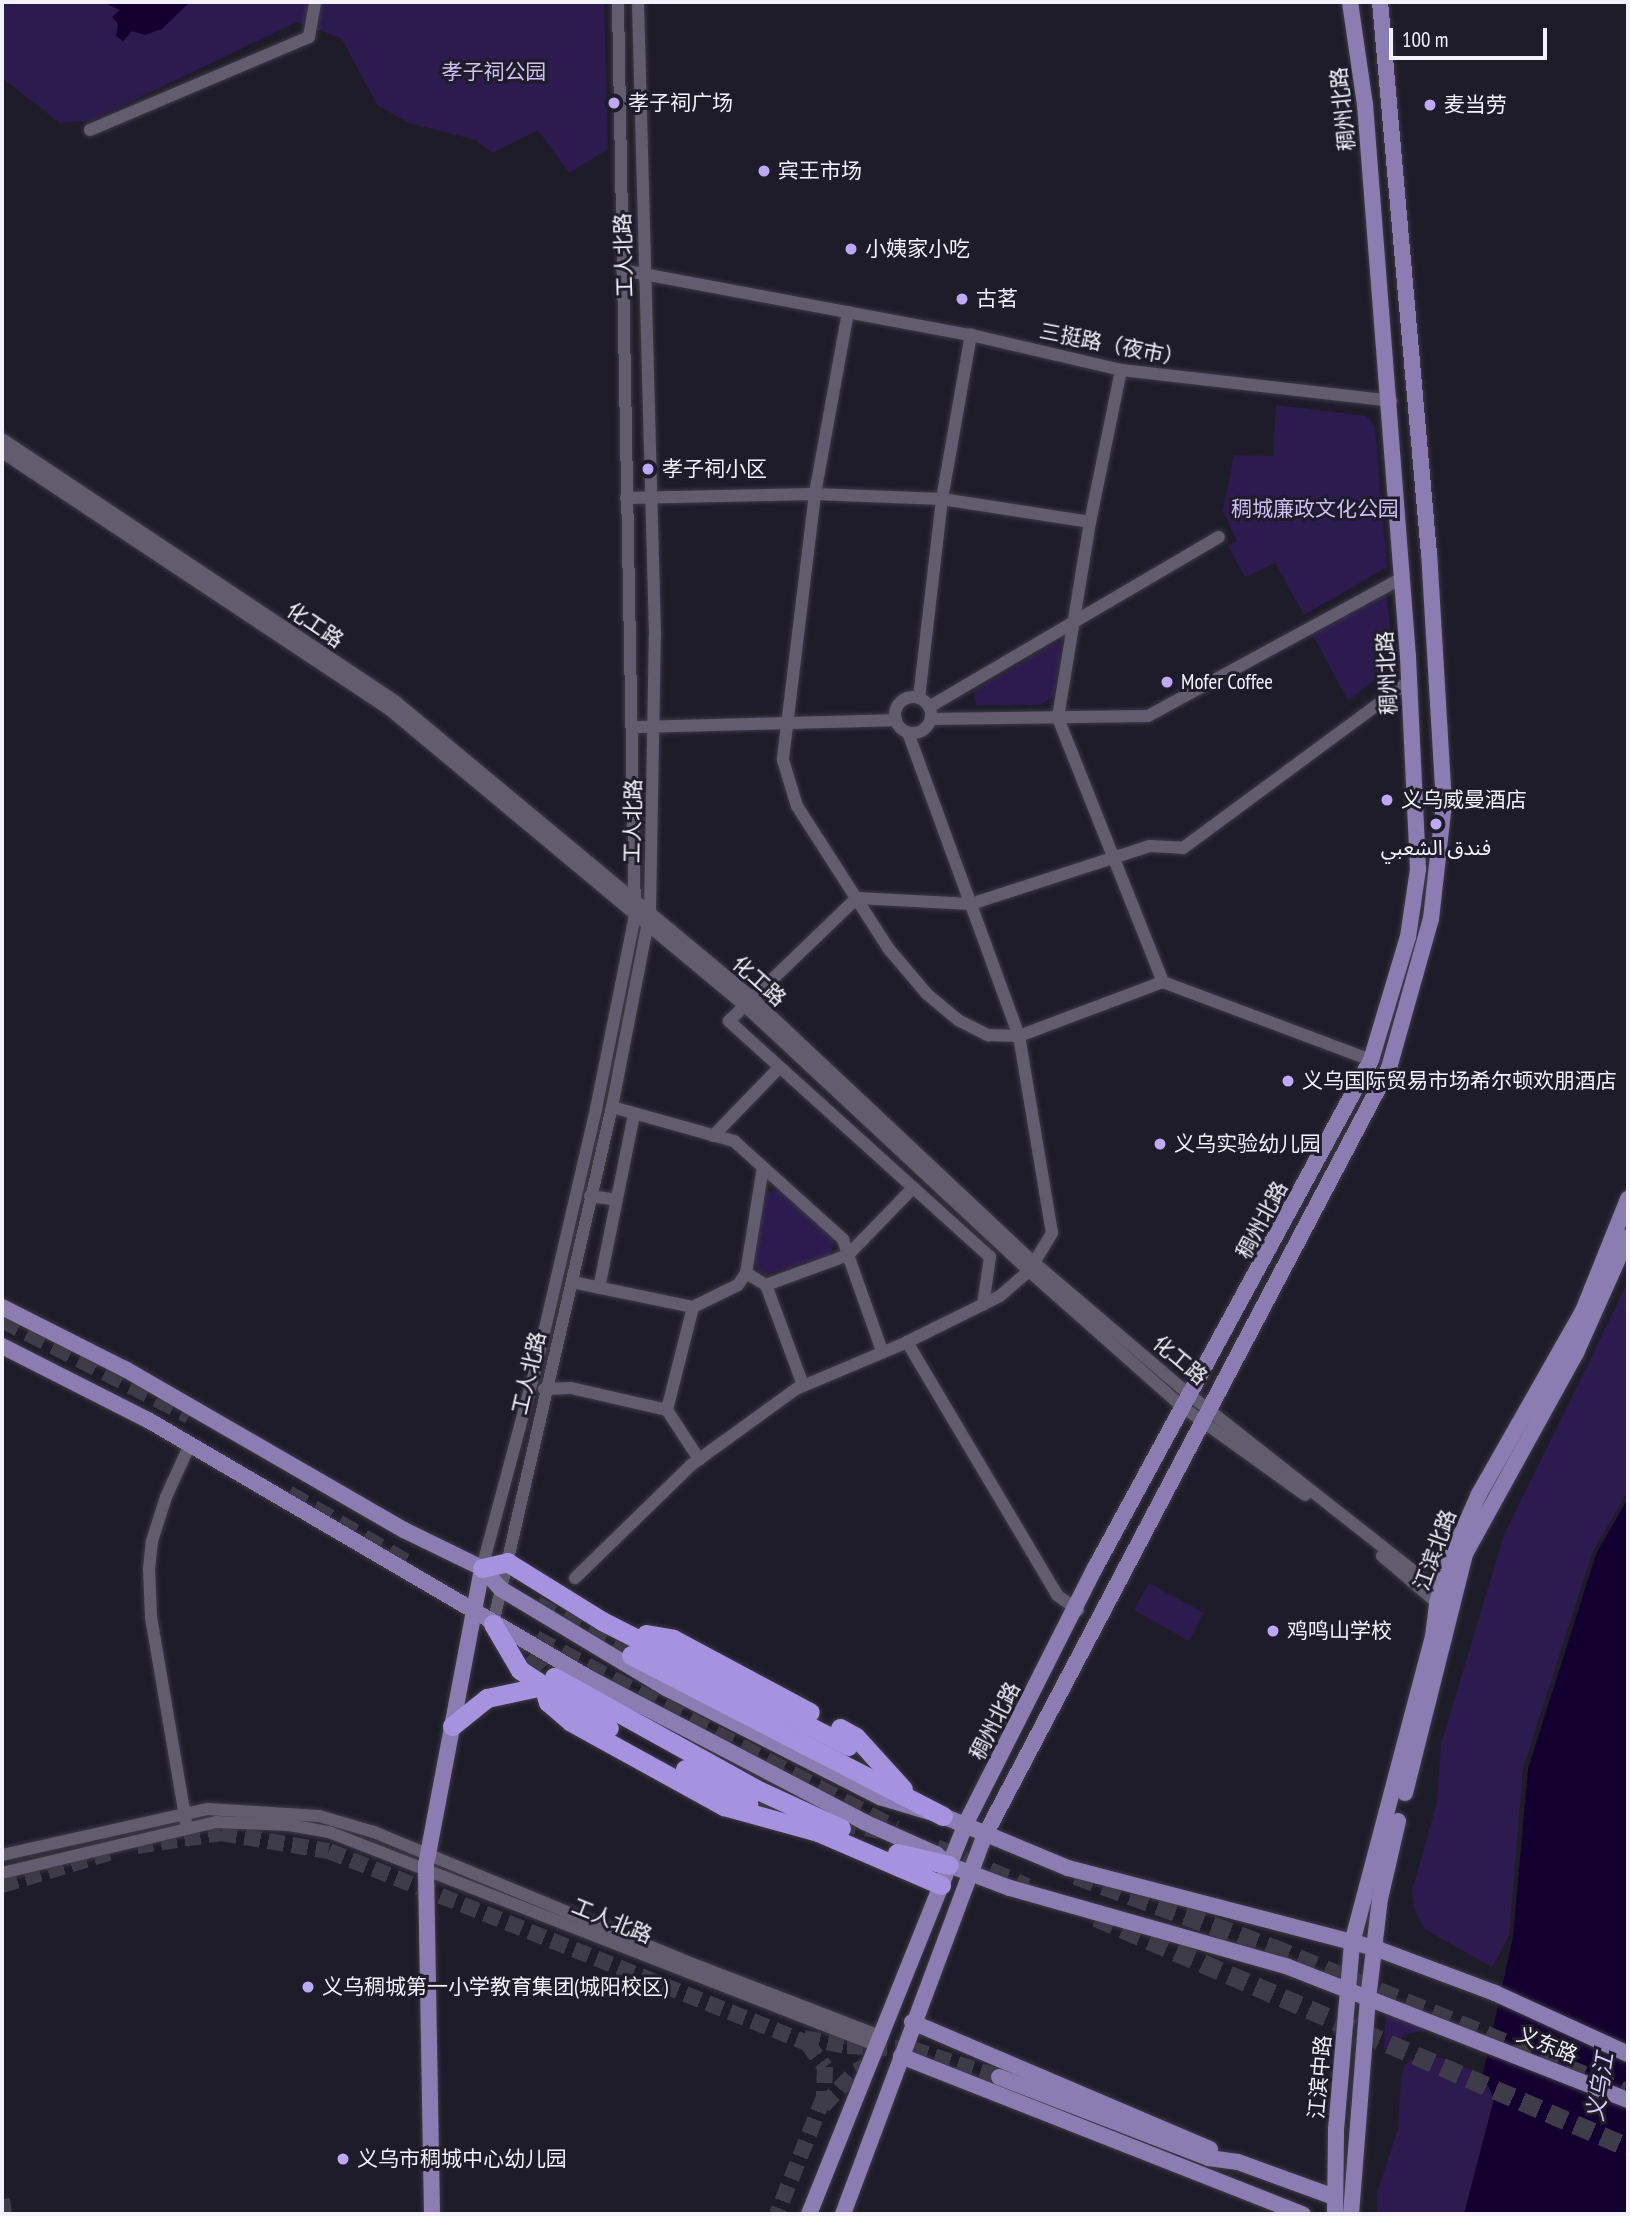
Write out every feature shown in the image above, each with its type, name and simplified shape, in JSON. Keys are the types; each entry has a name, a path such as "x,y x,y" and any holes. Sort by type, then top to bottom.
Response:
{"highway":[{"path":"482,1568 507,1562 629,1633 848,1746"},
{"path":"493,1624 520,1670 549,1682 760,1791 914,1860 948,1865"},
{"path":"629,1633 673,1639 856,1737 919,1804"},
{"path":"631,1656 943,1816"},
{"path":"452,1726 487,1698 549,1682"},
{"path":"549,1682 615,1732 748,1803"},
{"path":"549,1682 548,1702 571,1722 724,1806 818,1832 941,1885"}],"main road":[{"name":"稠州北路","path":"809,2214 965,1825 1078,1610 1095,1568 1188,1402 1371,1060 1399,971 1418,869 1391,401 1364,105 1350,2"},
{"name":"稠州北路","path":"843,2214 912,2022 985,1835 1389,1068 1431,919 1444,804 1429,554 1380,2"},
{"name":"江滨北路","path":"1352,1943 1433,1637 1479,1494 1583,1311 1628,1199"},
{"name":"江滨北路","path":"1375,1948 1380,1899 1444,1602 1465,1554 1577,1353 1628,1237"},
{"path":"2,1307 125,1369 404,1530 482,1568 427,1862 432,2214"},
{"name":"义东路","path":"2,1346 190,1444 493,1624 948,1865 1010,1888 1286,1966 1628,2100"},
{"name":"义东路","path":"482,1568 501,1589 678,1694 880,1797 943,1816 1068,1868 1375,1948 1495,1993 1628,2054"},
{"name":"江滨中路","path":"1335,2214 1352,1943"},
{"name":"江滨中路","path":"1352,2214 1368,1999 1375,1948"},
{"path":"912,2022 1238,2162 1334,2197"},
{"path":"901,2056 1303,2214"},
{"path":"1229,2185 1209,2170 997,2081 1209,2158 1238,2162"},
{"path":"1257,2196 1270,2189 1263,2171"}],"street":[{"path":"90,130 309,37 315,2"},
{"name":"工人北路","path":"482,1568 584,1164 635,915 635,727 626,498 618,2"},
{"name":"工人北路","path":"493,1624 544,1389 572,1282 612,1107 649,918 654,725 638,2"},
{"name":"三挺路（夜市）","path":"622,270 644,277 971,335 1121,370 1391,401"},
{"path":"848,312 815,494 783,760 787,784 888,948 927,995 958,1020 988,1035 1019,1036 1163,982 1371,1060"},
{"path":"922,768 942,499 971,335"},
{"path":"1121,370 1090,522 1058,718 1163,982"},
{"name":"化工路","path":"2,439 396,702 634,898 649,918 749,1002 1030,1266 1188,1402 1444,1602"},
{"name":"化工路","path":"2,452 390,710 635,915 649,918"},
{"path":"626,498 815,494 942,499 1090,522"},
{"path":"908,733 926,713 1074,621 1219,537"},
{"path":"896,720 903,700 926,713 1058,718 1148,716 1401,579"},
{"path":"983,1305 990,1257 729,1021 858,898 971,904 1149,846 1183,848 1408,682"},
{"path":"575,1578 699,1460 803,1385 907,1342 983,1305 1030,1266 1052,1233 1019,1036 908,733 896,720 635,727"},
{"path":"713,1136 779,1068"},
{"path":"612,1107 734,1141 843,1239 882,1351"},
{"path":"599,1288 634,1114"},
{"path":"572,1282 693,1307 738,1286 746,1273 763,1167"},
{"path":"766,1284 848,1255 912,1189"},
{"path":"590,1196 617,1200"},
{"path":"746,1273 766,1284 803,1385"},
{"path":"667,1410 693,1307"},
{"path":"907,1342 1057,1595 1078,1610"},
{"path":"544,1389 571,1388 667,1410 699,1460"},
{"path":"185,1820 151,1617 149,1569 152,1541 166,1497 190,1444"},
{"path":"2,1873 185,1820"},
{"path":"2,1855 185,1820 302,1827 329,1832 427,1862 880,2042"}],"green space":[{"name":"孝子祠公园","path":"2,2 604,2 608,149 569,173 538,130 492,153 476,140 409,123 378,106 341,38 297,22 92,120 60,123 2,78"},
{"name":"稠城廉政文化公园","path":"1276,405 1366,416 1375,427 1387,567 1304,615 1275,563 1245,577 1228,546 1237,541 1223,511 1234,455 1273,456"},
{"path":"1386,593 1395,664 1348,701 1313,635"},
{"path":"1056,642 1061,643 1054,696 1040,705 976,705 974,691"},
{"path":"782,1188 835,1241 830,1255 764,1275 752,1261 764,1194"},
{"path":"1628,1282 1628,1491 1592,1553 1523,1768 1509,1936 1492,1967 1426,1930 1415,1912 1412,1891 1437,1802 1441,1744 1504,1535"},
{"path":"1149,1583 1204,1613 1189,1641 1134,1610"},
{"path":"1386,2001 1430,2029 1407,2034 1384,2050"},
{"path":"1424,2052 1483,2074 1494,2099 1464,2214 1377,2214 1377,2193 1398,2129 1404,2065"}],"water":[{"path":"105,3 189,3 162,29 145,35 132,31 123,41 116,36 118,24 112,17 120,10"},
{"name":"义乌江","path":"1628,1498 1628,2214 1464,2214 1494,2099 1483,2074 1513,1937 1528,1769 1596,1554"}],"tunnel":[{"path":"2,1318 190,1414"},
{"path":"288,1494 410,1565"},
{"path":"536,1605 631,1655"},
{"path":"509,1634 554,1677"},
{"path":"535,1639 895,1829"},
{"path":"752,1805 880,1829"},
{"path":"137,1846 221,1833 329,1851 807,2043 825,2067 824,2097 777,2214"},
{"path":"936,1848 1027,1887"},
{"path":"2,1885 115,1851"},
{"path":"1076,1875 1271,1947 1624,2091"},
{"path":"1096,1917 1628,2147"},
{"path":"804,2038 847,2046 912,2049 999,2077"},
{"path":"823,2106 856,2071 877,2061"},
{"path":"2,2199 4,2214"}],"place":[{"name":"孝子祠广场","path":"614,103"},
{"name":"麦当劳","path":"1430,105"},
{"name":"宾王市场","path":"764,171"},
{"name":"小姨家小吃","path":"851,249"},
{"name":"古茗","path":"962,299"},
{"name":"孝子祠小区","path":"648,469"},
{"name":"Mofer Coffee","path":"1167,682"},
{"name":"义乌威曼酒店","path":"1387,800"},
{"name":"فندق الشعبي","path":"1436,824"},
{"name":"义乌国际贸易市场希尔顿欢朋酒店","path":"1288,1081"},
{"name":"义乌实验幼儿园","path":"1160,1144"},
{"name":"鸡鸣山学校","path":"1273,1631"},
{"name":"义乌稠城第一小学教育集团(城阳校区)","path":"308,1987"},
{"name":"义乌市稠城中心幼儿园","path":"343,2159"}]}
